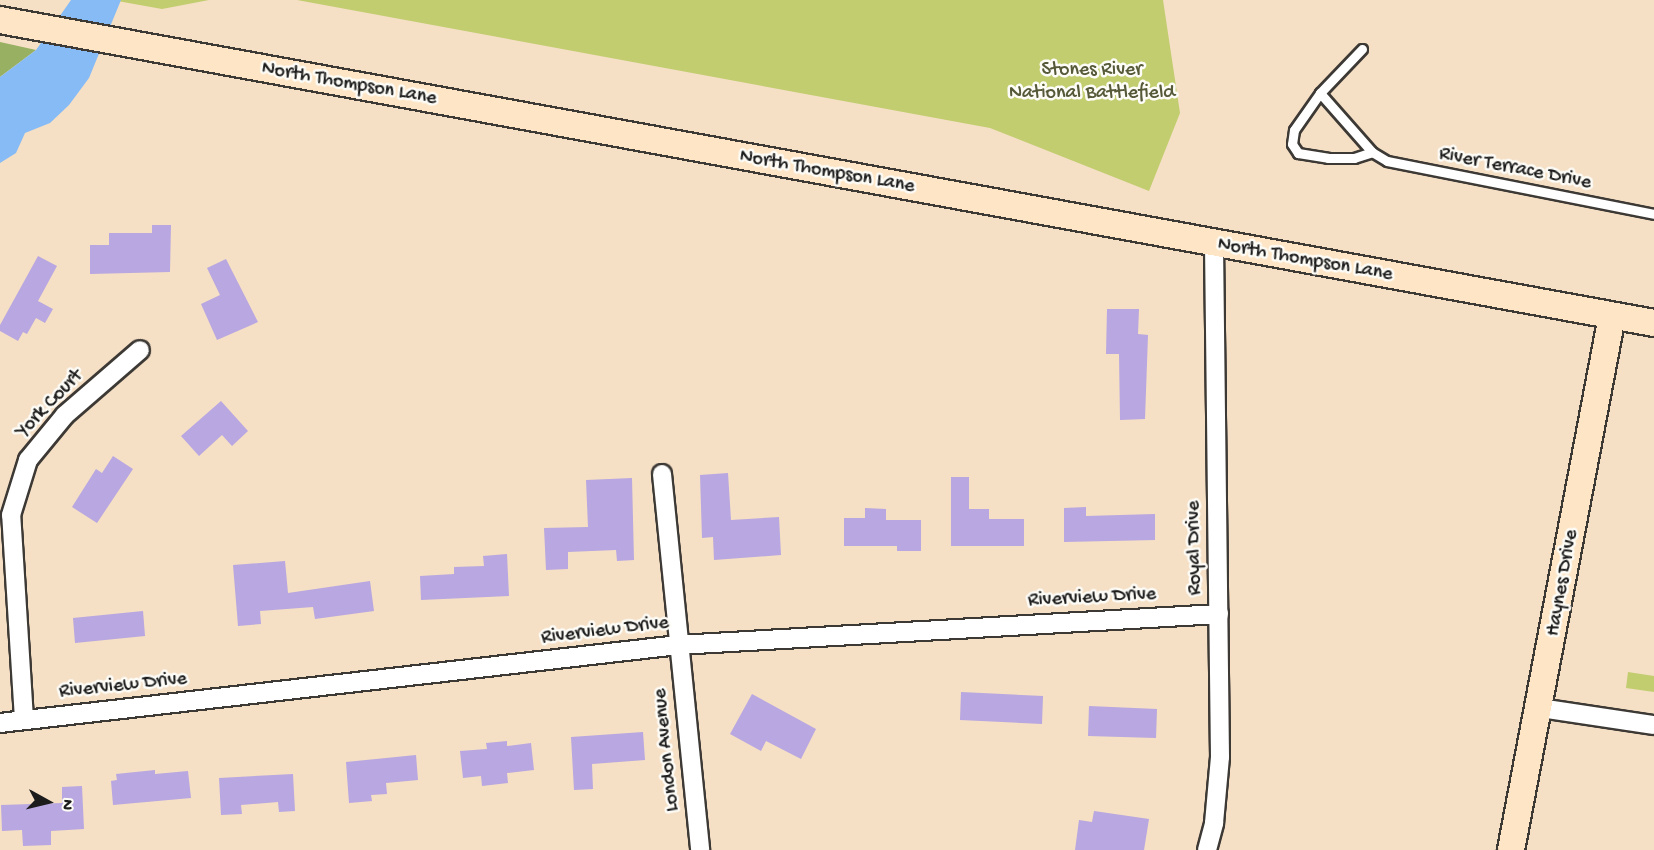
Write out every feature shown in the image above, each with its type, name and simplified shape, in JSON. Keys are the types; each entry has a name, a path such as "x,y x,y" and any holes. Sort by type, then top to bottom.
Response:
{"main road":[{"name":"North Thompson Lane","path":"0,20 1654,323"},
{"name":"Haynes Drive","path":"1511,850 1540,708 1612,316"}],"street":[{"name":"Royal Drive","path":"1207,850 1214,824 1220,757 1214,243"},
{"name":"York Court","path":"24,719 11,515 28,460 65,415 140,350"},
{"name":"London Avenue","path":"662,474 700,850"},
{"name":"Riverview Drive","path":"0,723 678,645 1219,614"},
{"path":"1540,708 1654,725"}],"lane":[{"path":"1362,49 1320,93 1294,130 1292,144 1298,153 1328,158 1354,158 1372,152"},
{"name":"River Terrace Drive","path":"1320,93 1372,152 1409,168 1654,214"}],"green space":[{"path":"112,0 209,0 162,9"},
{"name":"Stones River National Battlefield","path":"297,0 1163,0 1180,113 1149,191 990,128"},
{"path":"0,42 36,50 0,77"},
{"path":"1628,672 1654,676 1654,692 1626,688"}],"water":[{"path":"71,0 121,0 89,78 69,105 50,123 25,133 16,153 0,163 0,77 36,50"}],"building":[{"path":"152,225 171,225 170,272 90,274 90,245 109,245 109,233 152,233"},
{"path":"38,256 57,266 38,301 53,309 45,323 36,318 27,334 23,332 18,341 0,331 0,325"},
{"path":"226,259 258,322 217,340 201,304 220,295 207,268"},
{"path":"1107,309 1139,309 1138,334 1148,335 1145,419 1120,420 1119,354 1106,354"},
{"path":"221,401 248,431 232,446 222,435 199,456 181,436"},
{"path":"113,456 133,469 97,523 72,507 96,469 102,473"},
{"path":"728,473 731,520 779,517 781,555 714,560 713,537 702,538 700,475"},
{"path":"951,477 969,477 969,509 989,509 989,519 1024,519 1024,546 951,546"},
{"path":"632,478 634,560 617,561 616,550 568,552 568,569 546,570 544,528 588,527 586,480"},
{"path":"1086,507 1086,516 1155,514 1155,540 1064,542 1064,508"},
{"path":"865,508 886,509 886,520 921,520 921,551 897,551 897,546 844,546 844,518 865,518"},
{"path":"507,554 509,596 421,600 420,576 454,574 454,567 484,566 483,556"},
{"path":"285,561 288,593 370,581 374,611 315,619 313,607 260,611 261,624 238,626 233,565"},
{"path":"143,611 145,636 75,643 73,618"},
{"path":"961,692 1043,696 1042,724 960,720"},
{"path":"752,694 816,729 801,759 766,741 761,751 730,734"},
{"path":"1089,706 1157,709 1156,738 1088,736"},
{"path":"643,732 645,760 592,764 593,789 574,790 571,737"},
{"path":"507,741 507,746 531,743 534,770 507,773 508,783 482,786 481,776 463,778 460,751 487,749 486,743"},
{"path":"416,755 418,780 386,783 387,794 371,795 372,801 349,803 346,762"},
{"path":"155,770 155,774 188,771 191,798 113,805 111,781 117,780 116,774"},
{"path":"293,774 295,811 279,812 278,802 241,805 242,814 221,815 219,778"},
{"path":"82,786 84,829 51,831 51,845 23,846 22,830 2,831 1,805 62,803 62,787"},
{"path":"1094,811 1149,819 1144,850 1075,850 1079,820 1092,822"}]}
